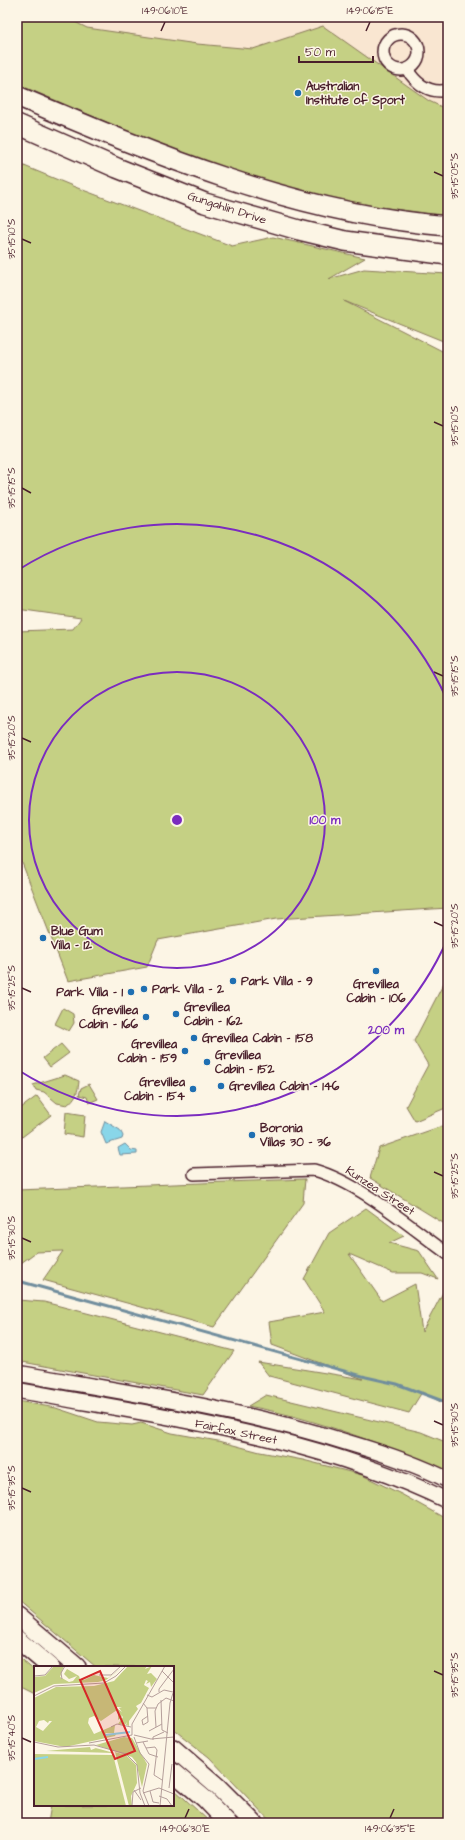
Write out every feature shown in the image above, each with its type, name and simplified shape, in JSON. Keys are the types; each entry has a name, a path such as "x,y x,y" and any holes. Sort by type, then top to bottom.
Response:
{"highway":[{"path":"17,96 115,138 205,172 253,188 299,201 346,211 394,220 448,226"},
{"name":"Gungahlin Drive","path":"17,124 117,168 205,203 299,230 345,240 448,255"}],"main road":[{"name":"Fairfax Street","path":"17,1373 248,1416 314,1432 394,1457 448,1480"},
{"name":"Fairfax Street","path":"17,1390 288,1442 363,1464 448,1501"},
{"path":"17,1616 76,1666"},
{"path":"17,1639 49,1666"},
{"path":"174,1749 217,1786 254,1823"},
{"path":"174,1773 205,1799 228,1823"}],"street":[{"path":"407,69 413,79 422,86 438,91 448,90"},
{"name":"Kunzea Street","path":"194,1174 314,1170 330,1175 361,1192 448,1254"}],"shaded area":[{"name":"Australian Institute of Sport","path":"17,17 448,17 448,207"}],"green space":[{"name":"Australian Institute of Sport","path":"17,17 65,17 87,28 197,44 253,49 323,26 429,101 448,110 448,216 326,200 193,159 17,84"},
{"path":"17,163 75,187 232,246 273,237 365,258 329,279 364,269 448,274 448,343 344,301 448,354 448,908 276,919 158,940 147,967 68,981 17,850 17,631 73,629 81,618 17,609"},
{"path":"448,975 448,1107 415,1121 406,1106 428,1065 414,1041"},
{"path":"63,1008 73,1014 74,1023 69,1031 55,1024"},
{"path":"61,1044 69,1053 50,1067 43,1058"},
{"path":"65,1075 79,1081 73,1100 67,1105 57,1103 44,1092 36,1090 33,1085"},
{"path":"89,1084 98,1099 89,1103 87,1097 79,1095 81,1088"},
{"path":"37,1096 51,1115 18,1140 17,1111"},
{"path":"66,1112 85,1115 83,1137 64,1134"},
{"path":"448,1124 448,1226 370,1178 379,1148"},
{"path":"305,1179 303,1203 214,1327 43,1280 63,1251 36,1252 17,1266 17,1190"},
{"path":"366,1208 404,1236 389,1243 419,1251 438,1279 422,1273 393,1273 349,1254 382,1301 415,1284 422,1332 448,1283 448,1406 422,1392 409,1413 269,1376 258,1362 363,1379 272,1345 269,1322 325,1312 304,1279 329,1233"},
{"path":"17,1300 44,1302 234,1351 203,1395 17,1361"},
{"path":"266,1395 421,1432 448,1443 448,1471 375,1442 325,1425 274,1411 248,1406"},
{"path":"17,1401 56,1408 98,1422 132,1425 141,1423 172,1433 218,1441 260,1452 303,1460 362,1475 401,1494 448,1520 448,1823 272,1823 209,1757 174,1730 174,1666 95,1666 17,1600"},
{"path":"17,1656 34,1670 34,1694 17,1685"},
{"path":"174,1789 211,1823 48,1823 51,1806 174,1806"}],"water":[{"path":"105,1121 120,1130 123,1136 122,1139 106,1144 101,1132"},
{"path":"125,1144 131,1150 137,1151 137,1154 120,1155 118,1148"}],"waterway":[{"path":"22,1282 366,1377 397,1384 448,1403"}],"place":[{"name":"Australian Institute of Sport","path":"298,93"},
{"name":"Blue Gum Villa - 12","path":"43,938"},
{"name":"Grevillea Cabin - 106","path":"376,971"},
{"name":"Park Villa - 9","path":"233,981"},
{"name":"Park Villa - 2","path":"144,989"},
{"name":"Park Villa - 1","path":"131,992"},
{"name":"Grevillea Cabin - 162","path":"176,1014"},
{"name":"Grevillea Cabin - 166","path":"146,1017"},
{"name":"Grevillea Cabin - 158","path":"194,1038"},
{"name":"Grevillea Cabin - 159","path":"185,1051"},
{"name":"Grevillea Cabin - 152","path":"207,1062"},
{"name":"Grevillea Cabin - 146","path":"221,1086"},
{"name":"Grevillea Cabin - 154","path":"193,1089"},
{"name":"Boronia Villas 30 - 36","path":"252,1135"}]}
